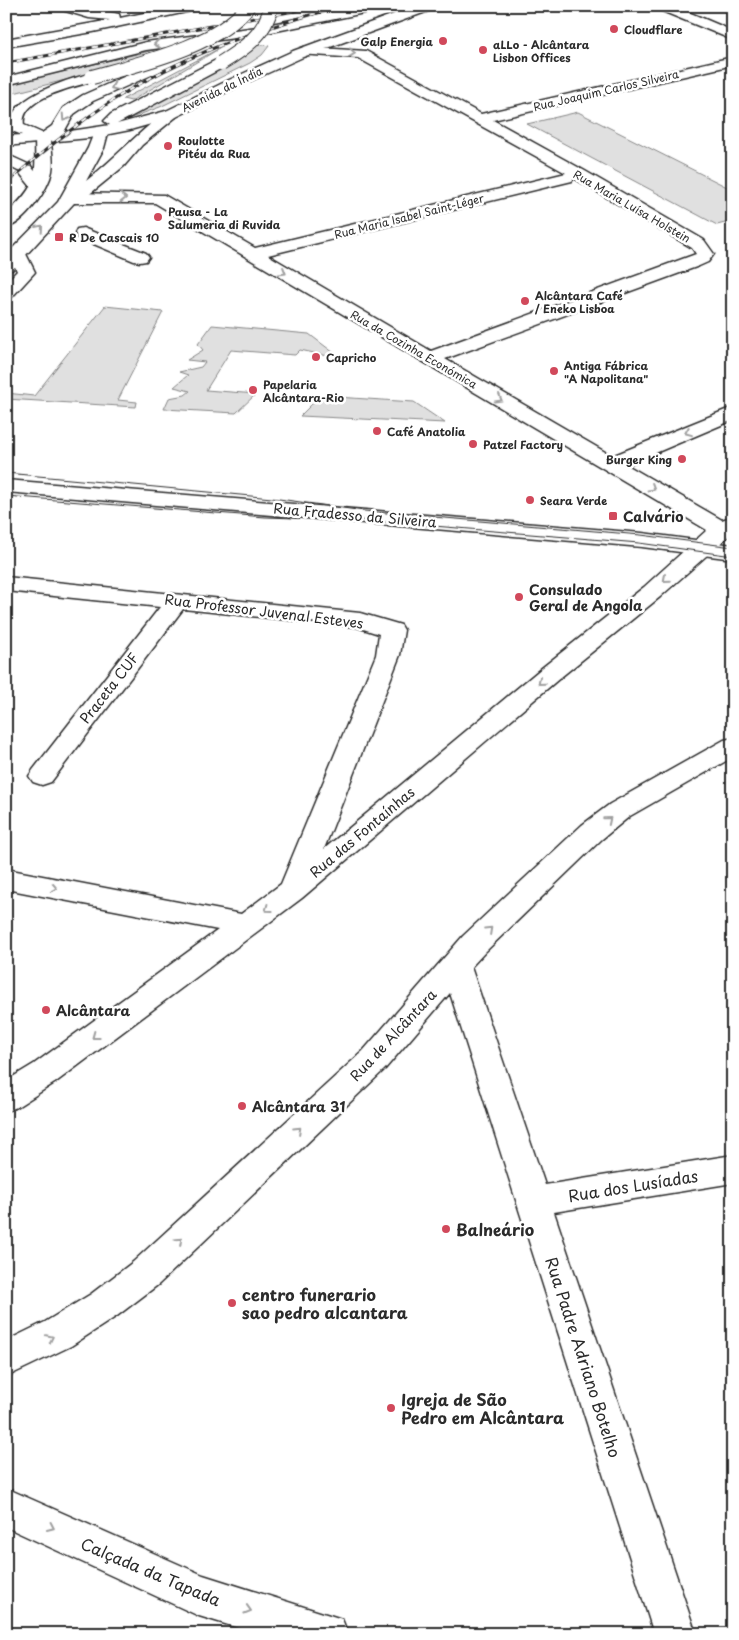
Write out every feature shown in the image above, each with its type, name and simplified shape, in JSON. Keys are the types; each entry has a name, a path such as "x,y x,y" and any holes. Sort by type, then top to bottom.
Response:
{"main road":[{"path":"6,34 36,28 113,21 116,12 196,6"},
{"path":"6,100 43,93 169,53 232,24 243,15 248,6"},
{"path":"70,202 96,148 100,133 116,117 220,63 239,51 258,34 269,18 271,6"},
{"path":"6,81 146,46 262,30 378,6"},
{"name":"Avenida da Índia","path":"6,141 43,140 100,133 126,128 170,114 293,48 429,6"},
{"path":"662,6 733,36"},
{"path":"6,43 96,22 160,10"},
{"path":"36,28 60,13 96,22"},
{"path":"43,140 58,129 68,111 88,98 202,47 262,30 293,48 361,54 480,119"},
{"name":"Rua Joaquim Carlos Silveira","path":"480,119 733,61"},
{"path":"43,93 21,107 15,118 17,128 43,140"},
{"path":"6,293 26,272 12,260 46,222 118,163 137,142 170,114"},
{"name":"Rua Maria Luísa Holstein","path":"429,358 693,262 702,258 705,254 698,244 480,119"},
{"path":"6,223 29,203 38,185 44,170 43,140"},
{"path":"6,159 24,168 38,185"},
{"name":"Rua Maria Isabel Saint-Léger","path":"252,254 566,178"},
{"name":"Rua da Cozinha Económica","path":"70,202 158,198 610,464 719,533"},
{"path":"83,233 140,257"},
{"path":"610,464 733,413"},
{"name":"Rua Fradesso da Silveira","path":"6,486 543,531 719,533"},
{"path":"719,533 733,552"},
{"name":"Rua das Fontaínhas","path":"6,1098 45,1073 292,891 552,672 652,592 719,533"},
{"name":"Rua Professor Juvenal Esteves","path":"6,584 360,620 392,630 388,655 292,891"},
{"name":"Praceta CUF","path":"42,776 177,601"},
{"name":"Rua de Alcântara","path":"6,1360 58,1334 104,1305 146,1273 374,1060 474,944 592,832 620,810 733,746"},
{"path":"6,879 245,925"},
{"name":"Rua Padre Adriano Botelho","path":"456,966 675,1634"},
{"name":"Rua dos Lusíadas","path":"532,1201 733,1168"},
{"name":"Calçada da Tapada","path":"6,1506 198,1595 327,1634"}],"shaded area":[{"path":"179,44 85,75 6,95 6,85"},
{"path":"259,44 269,46 262,55 250,63 160,107 123,121 129,115 229,65"},
{"path":"222,47 131,101 123,99"},
{"path":"578,112 733,190 733,221 717,225 527,124"},
{"path":"105,306 163,312 118,400 137,402 136,407 6,399 6,393 34,396"},
{"path":"212,325 309,334 342,359 300,350 295,355 231,350 206,390 256,394 236,413 164,409 169,398 185,395 190,391 174,387 188,375 179,372 201,367 205,362 187,360 203,350 198,344"},
{"path":"320,396 414,402 445,423 300,416"}],"tram line":[{"path":"6,473 272,498 364,511 641,535 733,547"},
{"path":"6,496 265,517 361,520 639,543 733,556"}],"railway":[{"path":"6,184 55,142 107,104 167,69 240,38 341,6"},
{"path":"6,63 311,8"}],"place":[{"name":"Cloudflare","path":"614,29"},
{"name":"Galp Energia","path":"443,41"},
{"name":"aLLo - Alcântara Lisbon Offices","path":"483,50"},
{"name":"Roulotte Pitéu da Rua","path":"168,146"},
{"name":"Pausa - La Salumeria di Ruvida","path":"158,217"},
{"name":"R De Cascais 10","path":"59,237"},
{"name":"Alcântara Café / Eneko Lisboa","path":"525,301"},
{"name":"Capricho","path":"316,357"},
{"name":"Antiga Fábrica \"A Napolitana\"","path":"554,371"},
{"name":"Papelaria Alcântara-Rio","path":"253,390"},
{"name":"Café Anatolia","path":"377,431"},
{"name":"Patzel Factory","path":"473,444"},
{"name":"Burger King","path":"682,459"},
{"name":"Seara Verde","path":"530,500"},
{"name":"Calvário","path":"613,516"},
{"name":"Consulado Geral de Angola","path":"519,597"},
{"name":"Alcântara","path":"46,1010"},
{"name":"Alcântara 31","path":"242,1106"},
{"name":"Balneário","path":"446,1229"},
{"name":"centro funerario sao pedro alcantara","path":"232,1303"},
{"name":"Igreja de São Pedro em Alcântara","path":"391,1408"}]}
